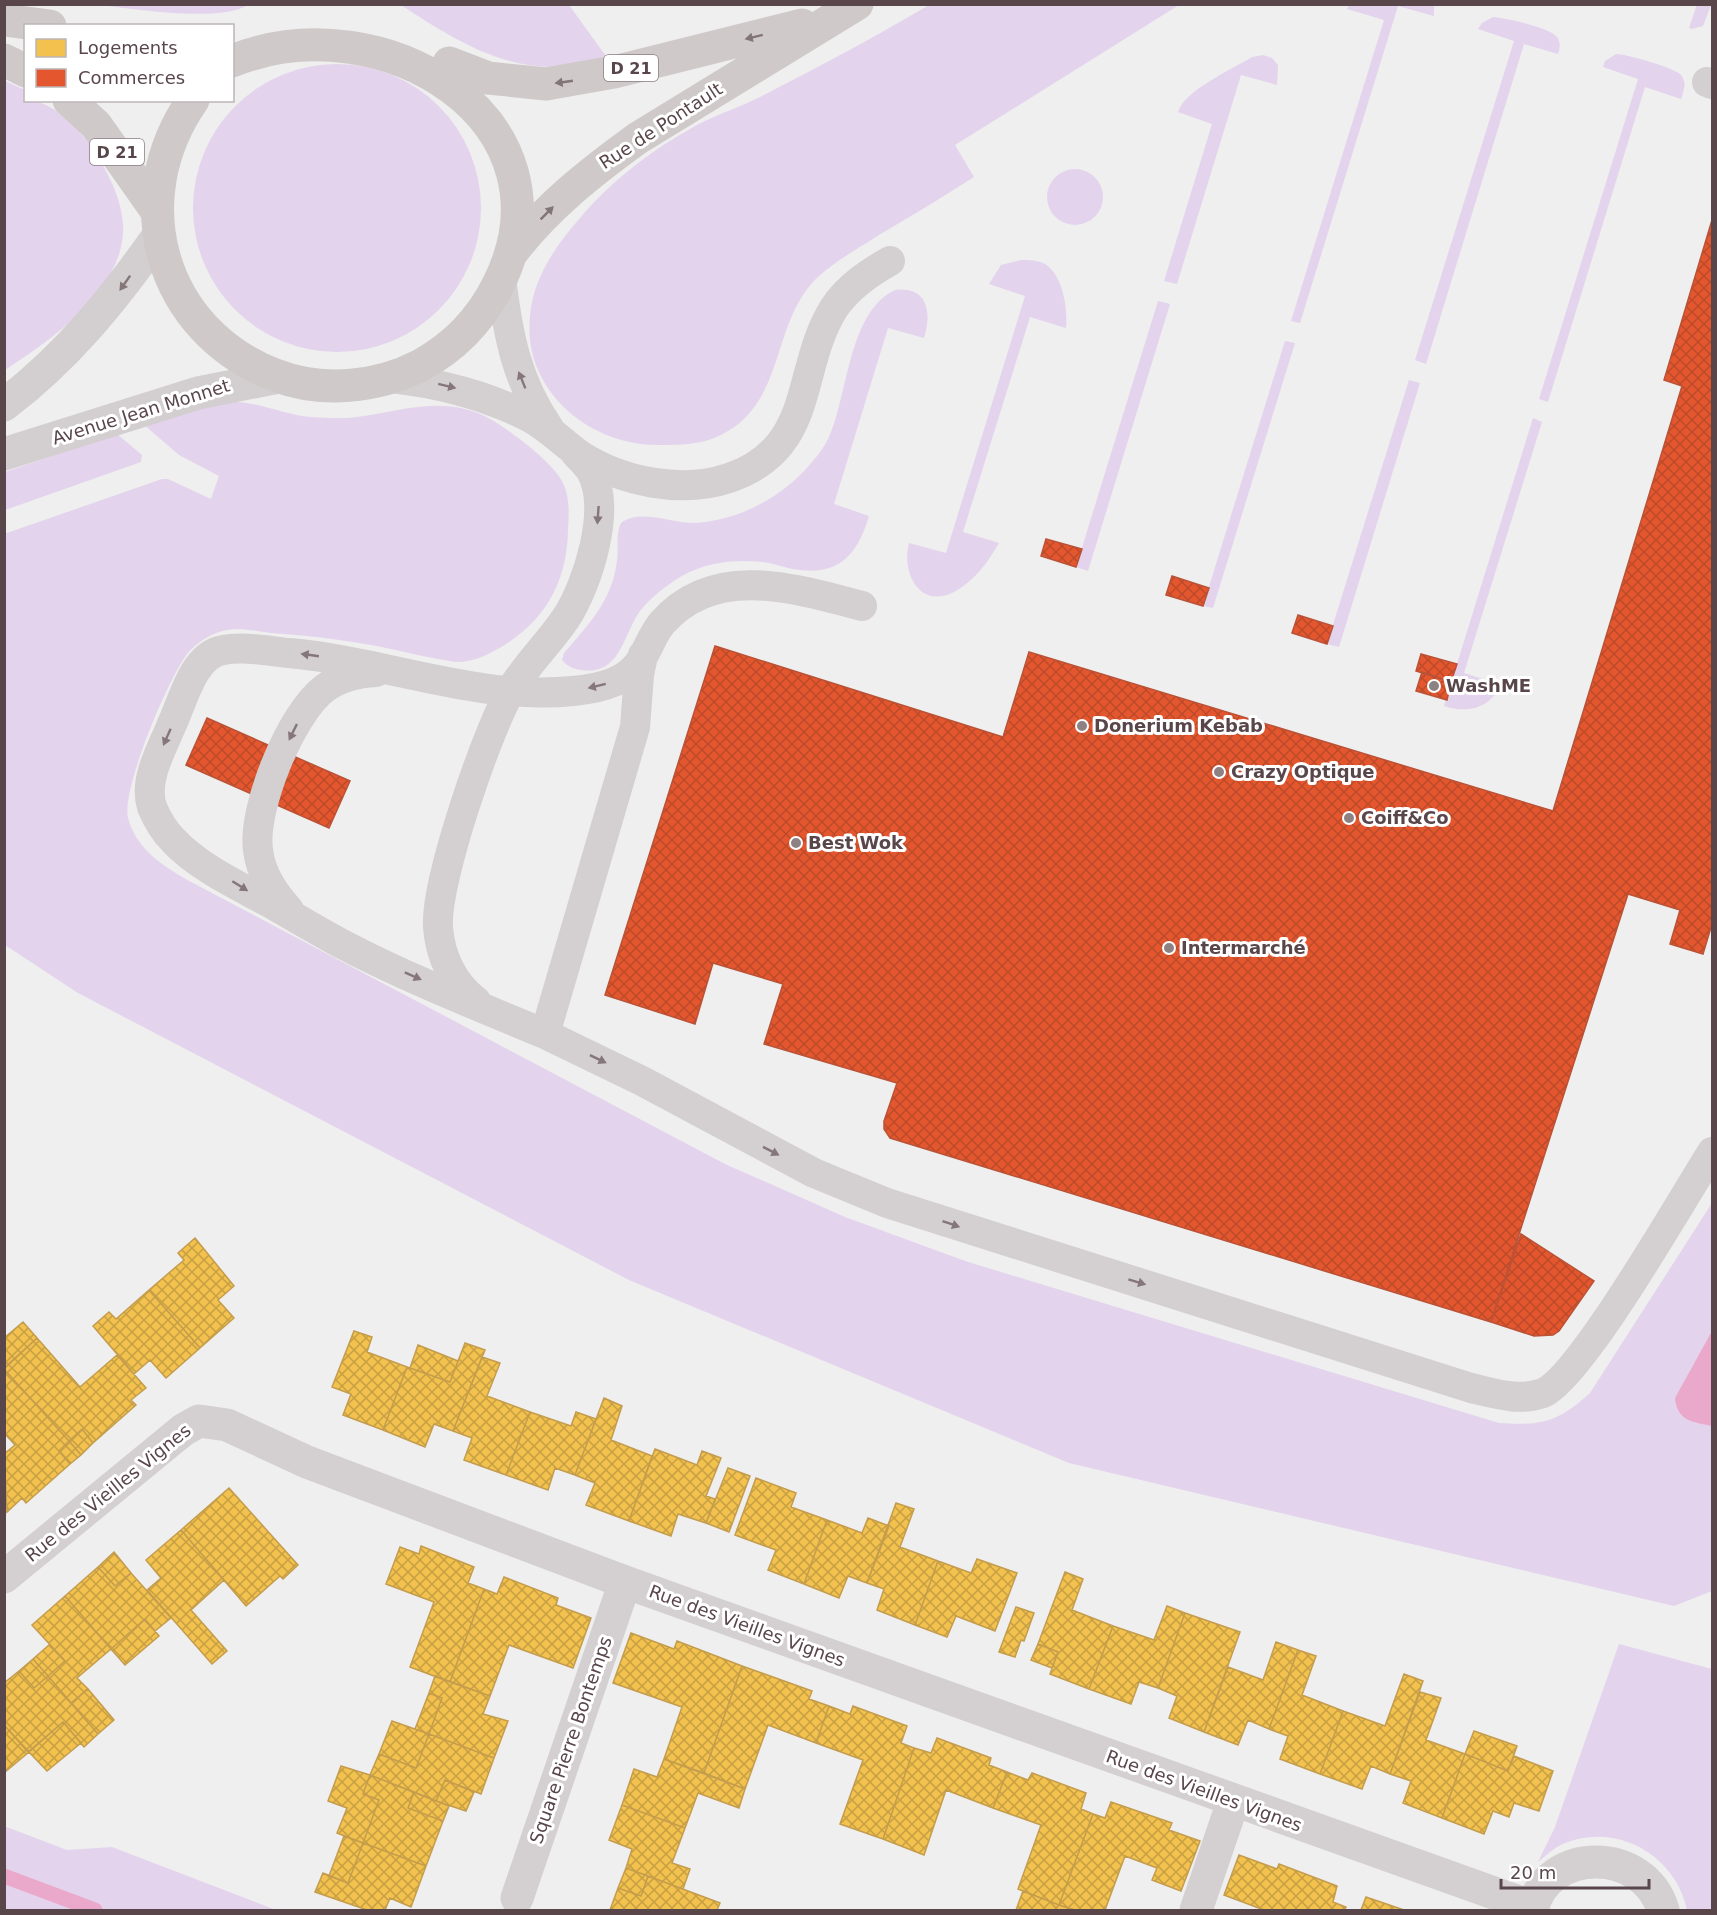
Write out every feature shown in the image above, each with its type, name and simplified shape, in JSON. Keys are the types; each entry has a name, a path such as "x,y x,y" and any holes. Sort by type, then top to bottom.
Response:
{"main road":[{"name":"Rue de Pontault","path":"431,55 488,78 546,84 615,72 844,11"},
{"name":"Rue de Pontault","path":"505,267 542,217 607,160 844,11"},
{"path":"4,20 35,24"},
{"path":"192,102 180,118 166,148 159,179 158,223 171,277 192,314 206,331 239,358 297,382 334,386 390,378 410,371 448,348 479,316 505,267 516,212 511,165 504,143 482,102 467,84 431,55 390,36 368,30 322,28 276,38 234,39"},
{"path":"234,61 247,51 276,38"},
{"path":"4,60 24,70"},
{"name":"D 21","path":"71,102 96,125 158,223"},
{"path":"4,405 34,383 116,296 158,223"},
{"name":"Avenue Jean Monnet","path":"4,454 198,393 279,376"}],"street":[{"name":"Rue des Vieilles Vignes","path":"5,1576 183,1430 199,1421 227,1425 307,1462 625,1582 1532,1909 1547,1884 1564,1870 1585,1862 1606,1862 1628,1868 1646,1880 1659,1898 1663,1911"},
{"name":"Square Pierre Bontemps","path":"517,1898 625,1582"},
{"path":"1197,1911 1233,1802"}],"lane":[{"path":"390,378 438,384 477,395 514,410 609,470 663,483 709,483 756,466 777,446 795,419 806,390 821,334 836,306 856,283 890,261"},
{"path":"488,1010 467,993 451,973 439,936 438,909 451,854 478,770 510,691 566,618 585,580 593,552 598,509 597,488 590,470 559,438 525,388 516,363 505,267"},
{"path":"862,606 767,585 723,586 698,596 674,611 661,625 644,655 629,673 600,686 557,692 510,691 308,655 244,649 216,652 202,661 198,668 159,754 150,785 151,804 159,823 175,842 199,861 307,924 364,955 545,1034 642,1081 814,1173 887,1203 1471,1388 1514,1397 1544,1392 1560,1380 1576,1363 1713,1152"},
{"path":"545,1034 636,727 639,675 644,655"},
{"path":"307,924 291,912 272,890 259,858 259,822 275,772 294,728 311,702 324,689 351,675 388,671 409,674"}],"shaded area":[{"path":"109,4 248,5 219,13 200,14 160,12 108,6"},
{"path":"1434,4 1434,16 1398,6 1300,323 1291,321 1384,20 1347,9 1349,5"},
{"path":"1697,4 1711,5 1703,26 1692,29 1689,28"},
{"path":"401,5 569,5 608,59 557,67 515,62 474,48"},
{"path":"929,5 1179,5 955,145 974,177 844,257 812,283 789,322 767,386 756,405 741,421 721,435 698,443 658,445 632,442 607,435 585,423 565,408 549,389 537,367 530,343 530,316 536,288 547,263 562,239 593,203 622,176 688,130 757,99"},
{"path":"1493,17 1544,29 1556,36 1560,45 1558,54 1524,44 1426,364 1415,360 1514,41 1478,29 1482,23"},
{"path":"1616,54 1630,56 1677,72 1683,78 1684,90 1681,99 1645,87 1548,402 1539,399 1638,79 1603,67 1605,61"},
{"path":"1263,55 1272,58 1278,65 1277,85 1241,75 1177,284 1164,281 1212,124 1178,112 1182,104 1199,88 1252,57"},
{"path":"323,64 351,64 379,70 405,81 429,96 449,116 464,140 475,166 481,194 479,236 464,276 449,300 429,320 405,335 379,346 351,352 323,352 295,346 269,335 245,320 225,300 210,276 199,250 193,222 193,194 199,166 210,140 225,116 245,96 269,81 295,70"},
{"path":"5,81 24,90 24,102 39,102 54,109 84,137 102,163 112,183 123,224 121,247 113,270 100,290 64,327 5,370"},
{"path":"1075,169 1090,174 1098,182 1103,197 1098,212 1090,220 1075,225 1060,220 1052,212 1047,197 1052,182 1060,174"},
{"path":"1021,260 1033,260 1045,264 1056,276 1065,302 1066,328 1030,317 963,532 999,543 986,564 969,582 943,596 932,596 923,593 911,577 907,554 909,543 946,553 1025,296 989,284 1001,265"},
{"path":"895,290 915,292 921,297 927,311 926,329 924,338 888,328 834,504 869,516 852,552 834,566 822,570 809,571 741,561 701,567 677,579 649,601 634,620 613,660 605,667 581,670 566,664 562,660 564,653 598,611 610,588 617,561 621,523 638,517 687,523 726,518 755,507 794,481 815,459 829,437 858,335 868,316 879,301"},
{"path":"1158,301 1170,304 1088,571 1076,567"},
{"path":"1285,341 1295,343 1213,608 1203,606"},
{"path":"1409,380 1420,383 1339,647 1327,644"},
{"path":"236,402 255,404 292,414 334,418 351,418 424,406 457,407 474,411 490,419 530,447 557,473 562,481 569,511 564,565 552,595 533,622 500,648 470,661 456,662 346,641 234,629 213,634 199,643 188,653 180,666 159,708 132,784 128,818 138,840 153,857 193,883 725,1164 845,1217 968,1262 1499,1423 1527,1424 1549,1420 1579,1403 1590,1393 1712,1203 1712,1591 1674,1606 1069,1463 629,1280 78,993 5,945 4,534 162,479 168,479 211,499 219,476 179,455 143,424 204,406"},
{"path":"1533,418 1542,422 1464,673 1501,685 1491,699 1477,707 1461,709 1444,706"},
{"path":"117,434 142,455 141,462 5,510 5,472"},
{"path":"1712,1331 1712,1426 1683,1416 1676,1406 1675,1398"},
{"path":"1619,1644 1712,1669 1712,1910 1687,1910 1681,1891 1671,1874 1642,1848 1624,1841 1605,1837 1585,1838 1561,1845 1538,1862 1555,1827"},
{"path":"4,1826 67,1850 112,1847 276,1910 5,1910"}],"building: Logements":[{"path":"195,1238 234,1286 218,1300 234,1318 200,1348 149,1290 184,1260 178,1253"},
{"path":"149,1290 200,1348 166,1378 150,1360 134,1374 93,1326 109,1312 116,1319"},
{"path":"23,1322 37,1338 4,1368 4,1338"},
{"path":"354,1331 372,1337 367,1352 407,1367 383,1430 343,1415 351,1394 332,1387"},
{"path":"37,1338 80,1387 117,1355 146,1388 131,1400 136,1405 93,1443 82,1429 69,1441 4,1369"},
{"path":"465,1343 485,1350 453,1431 434,1424 425,1447 383,1430 407,1367 450,1382"},
{"path":"418,1345 458,1361 450,1382 410,1368"},
{"path":"482,1357 500,1363 487,1396 530,1412 506,1475 464,1460 472,1438 453,1431"},
{"path":"4,1369 69,1441 59,1451 70,1464 26,1503 22,1498 7,1512 4,1454 15,1445 4,1433"},
{"path":"604,1398 622,1406 611,1440 652,1456 629,1521 586,1505 595,1483 575,1475"},
{"path":"530,1412 571,1426 576,1412 596,1419 575,1475 555,1468 548,1490 506,1475"},
{"path":"82,1429 93,1443 81,1455 69,1441"},
{"path":"69,1441 81,1455 70,1464 59,1451"},
{"path":"655,1449 697,1465 702,1451 721,1458 706,1496 715,1499 706,1523 678,1514 671,1536 629,1521"},
{"path":"728,1468 750,1476 729,1532 706,1523"},
{"path":"756,1478 796,1493 791,1507 827,1520 804,1584 768,1570 776,1550 735,1535"},
{"path":"229,1488 298,1565 283,1579 280,1576 246,1606 181,1530"},
{"path":"896,1503 914,1509 900,1547 938,1561 915,1625 877,1610 884,1589 867,1583"},
{"path":"868,1518 889,1526 867,1583 848,1576 839,1598 804,1584 827,1520 862,1533"},
{"path":"181,1530 224,1580 191,1610 227,1651 212,1664 147,1590 161,1578 146,1560"},
{"path":"421,1546 474,1567 468,1583 484,1589 450,1682 410,1667 434,1602 386,1584 400,1547 419,1554"},
{"path":"114,1552 131,1573 115,1586 98,1567"},
{"path":"977,1559 1017,1573 995,1631 956,1616 947,1637 915,1625 938,1561 971,1573"},
{"path":"98,1567 115,1586 131,1573 171,1618 155,1631 145,1619 111,1649 65,1596"},
{"path":"1065,1572 1083,1579 1072,1610 1113,1626 1089,1689 1050,1674 1058,1652 1038,1644"},
{"path":"504,1577 558,1598 556,1605 591,1618 573,1668 509,1645 490,1696 450,1682 484,1589 497,1594"},
{"path":"65,1596 111,1649 77,1678 88,1689 71,1703 48,1676 65,1661 32,1625"},
{"path":"1167,1606 1185,1613 1158,1688 1139,1682 1131,1704 1089,1689 1113,1626 1154,1640"},
{"path":"1016,1607 1034,1613 1024,1641 1021,1640 1015,1657 999,1652"},
{"path":"1185,1613 1240,1632 1204,1732 1169,1718 1177,1696 1158,1688"},
{"path":"145,1619 159,1636 125,1665 111,1649"},
{"path":"631,1633 674,1649 677,1641 742,1666 704,1773 664,1759 682,1707 613,1683"},
{"path":"1276,1642 1298,1650 1269,1729 1248,1720 1238,1745 1204,1732 1228,1667 1263,1680"},
{"path":"1038,1644 1058,1652 1052,1668 1031,1660"},
{"path":"49,1645 65,1661 48,1676 33,1659"},
{"path":"1298,1650 1316,1656 1302,1695 1343,1711 1320,1774 1280,1759 1288,1736 1269,1729"},
{"path":"33,1659 48,1676 34,1688 19,1671"},
{"path":"742,1666 812,1691 809,1699 829,1706 816,1743 768,1725 745,1789 704,1773"},
{"path":"19,1671 34,1688 48,1676 98,1734 84,1747 63,1722 28,1752 4,1725 4,1683"},
{"path":"1404,1674 1423,1681 1390,1774 1371,1766 1362,1789 1320,1774 1343,1711 1385,1726"},
{"path":"435,1676 490,1696 483,1714 508,1721 494,1758 429,1734 442,1698 429,1693"},
{"path":"88,1689 114,1720 98,1734 71,1703"},
{"path":"1420,1692 1441,1698 1426,1740 1465,1754 1442,1818 1403,1803 1411,1781 1390,1774"},
{"path":"429,1693 442,1698 429,1734 415,1729"},
{"path":"829,1706 850,1714 853,1706 907,1726 901,1743 914,1748 883,1839 840,1824 863,1760 816,1743"},
{"path":"392,1721 429,1734 416,1768 379,1754"},
{"path":"63,1722 81,1743 47,1771 29,1752"},
{"path":"4,1725 29,1752 4,1773"},
{"path":"1474,1731 1517,1746 1508,1771 1465,1754"},
{"path":"429,1734 494,1758 481,1794 445,1780 436,1801 370,1775 379,1754 416,1768"},
{"path":"937,1738 991,1758 989,1765 1007,1772 993,1808 946,1790 924,1855 883,1839 914,1748 931,1753"},
{"path":"1465,1754 1508,1771 1514,1756 1553,1771 1539,1811 1514,1803 1509,1817 1493,1811 1484,1834 1442,1818"},
{"path":"664,1759 745,1789 739,1808 698,1793 685,1828 622,1805 634,1769 657,1777"},
{"path":"341,1766 370,1775 363,1794 379,1800 363,1843 337,1833 347,1808 328,1801"},
{"path":"1007,1772 1028,1780 1032,1773 1086,1793 1081,1809 1093,1814 1059,1905 1018,1889 1041,1825 993,1808"},
{"path":"370,1775 414,1792 408,1808 443,1821 426,1866 363,1843 379,1800 363,1794"},
{"path":"445,1780 474,1792 466,1811 436,1801"},
{"path":"414,1792 449,1806 443,1821 408,1808"},
{"path":"1111,1802 1172,1823 1169,1830 1200,1841 1181,1891 1152,1880 1157,1868 1125,1856 1105,1910 1075,1910 1059,1905 1093,1814 1105,1818"},
{"path":"622,1805 685,1828 672,1863 690,1869 683,1889 626,1868 632,1849 609,1840"},
{"path":"344,1836 363,1843 348,1883 329,1876"},
{"path":"363,1843 426,1866 411,1907 390,1898 385,1910 367,1910 315,1892 323,1873 348,1883"},
{"path":"1239,1855 1277,1869 1279,1864 1337,1886 1333,1902 1346,1907 1344,1910 1264,1910 1224,1895"},
{"path":"626,1868 648,1876 641,1896 618,1888"},
{"path":"648,1876 720,1903 717,1910 610,1910 618,1888 641,1896"},
{"path":"1023,1891 1059,1905 1075,1910 1016,1910"},
{"path":"1366,1897 1404,1910 1361,1910"}],"building: Commerces":[{"path":"1712,220 1712,924 1703,954 1670,944 1680,910 1628,894 1491,1322 890,1138 884,1129 884,1121 897,1083 764,1044 783,984 713,963 695,1024 605,995 715,646 1003,737 1029,652 1553,811 1682,386 1664,380"},
{"path":"1046,539 1082,549 1076,567 1041,556"},
{"path":"1172,576 1209,588 1203,606 1166,595"},
{"path":"1298,615 1333,626 1327,644 1292,633"},
{"path":"1421,654 1457,664 1451,682 1416,671"},
{"name":"WashME","path":"1422,672 1451,682 1447,700 1416,691"},
{"path":"207,718 350,781 329,828 186,765"},
{"path":"1521,1234 1594,1281 1559,1331 1553,1335 1534,1336 1491,1322"}],"waterway":[{"path":"4,1876 95,1910"}],"place":[{"name":"WashME","path":"1434,686"},
{"name":"Donerium Kebab","path":"1082,726"},
{"name":"Crazy Optique","path":"1219,772"},
{"name":"Coiff&Co","path":"1349,818"},
{"name":"Best Wok","path":"796,843"},
{"name":"Intermarché","path":"1169,948"}]}
